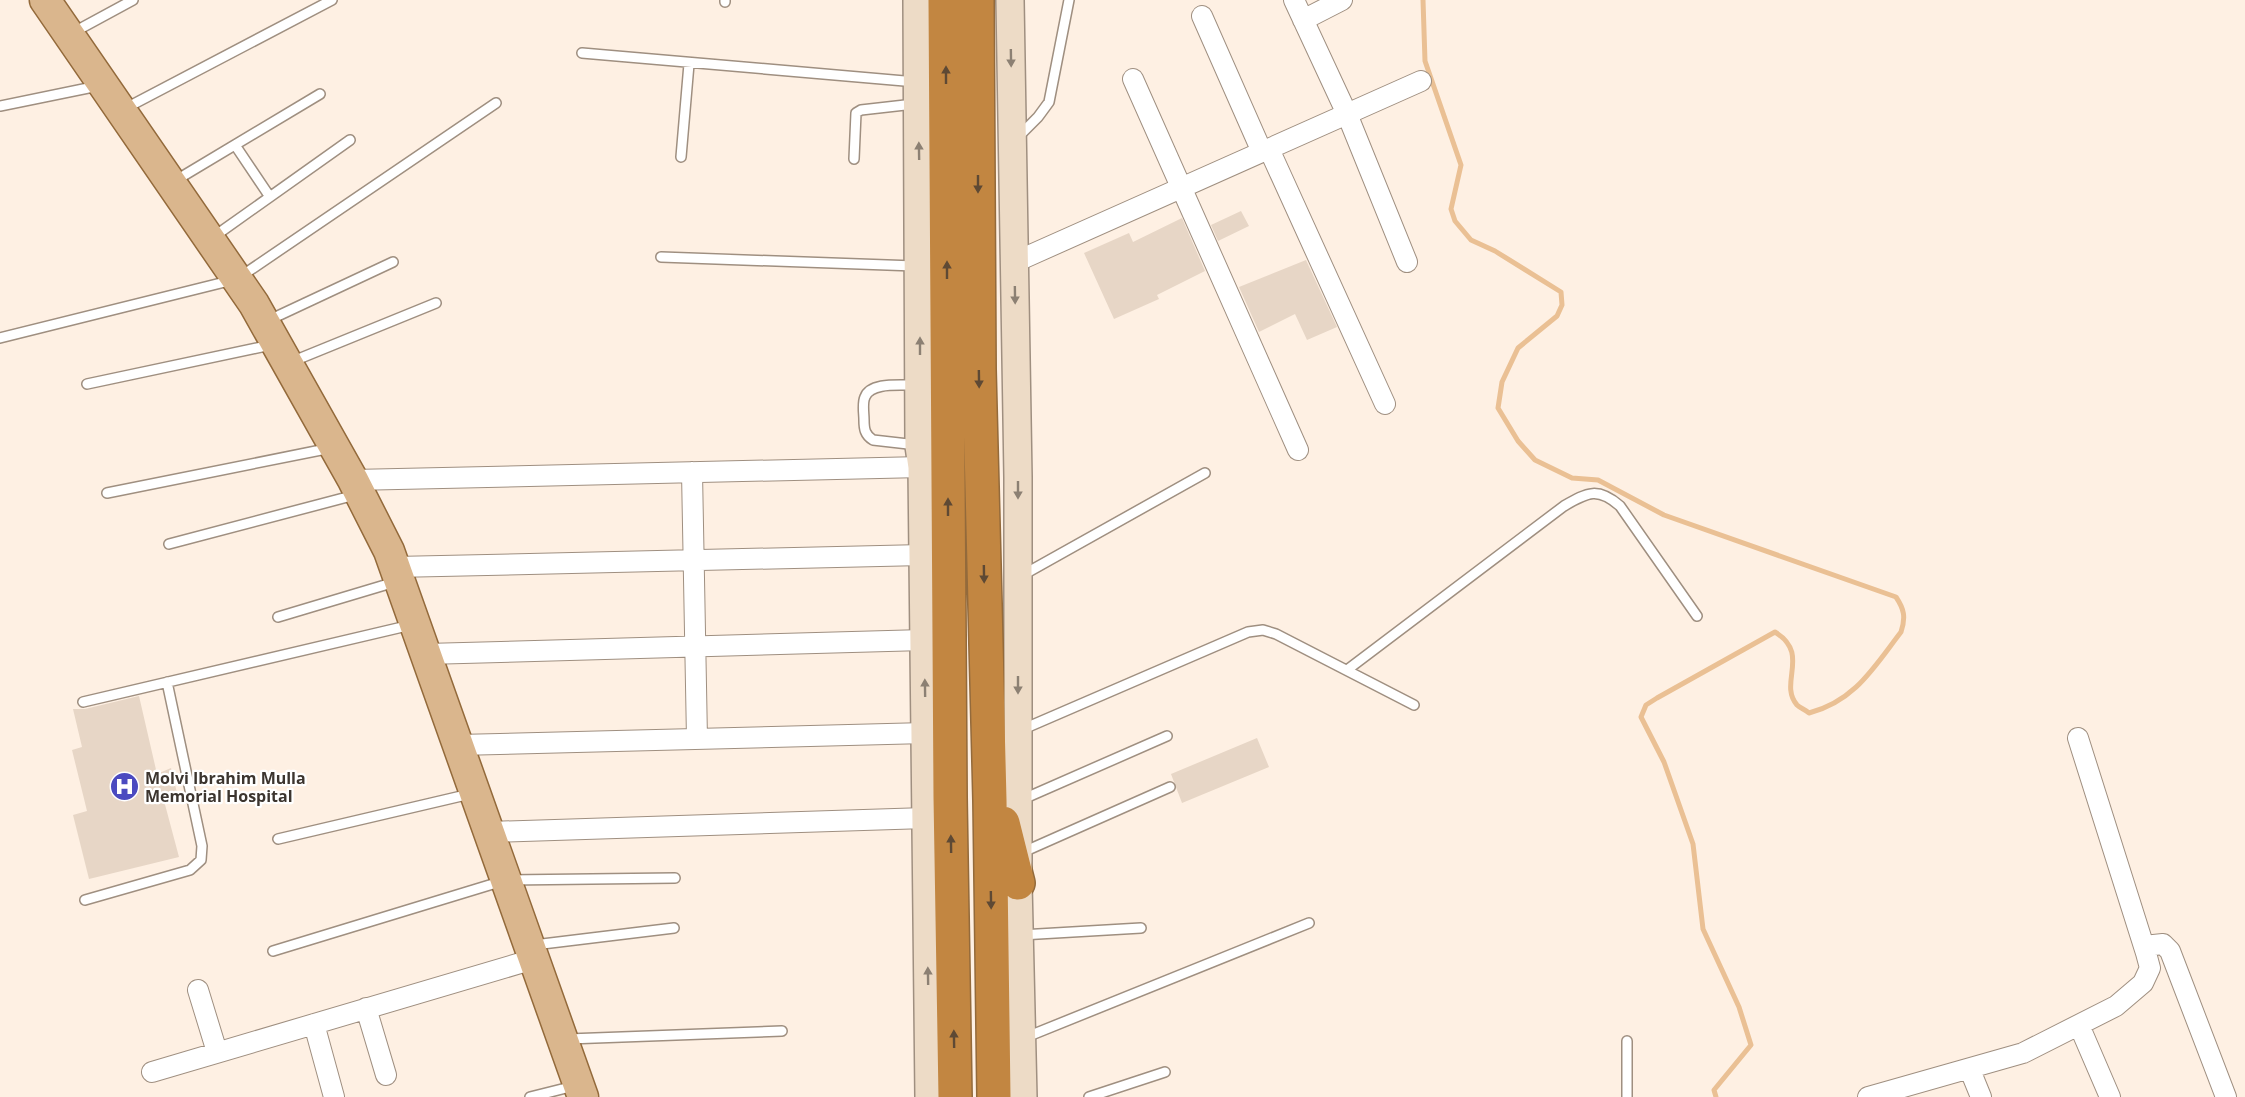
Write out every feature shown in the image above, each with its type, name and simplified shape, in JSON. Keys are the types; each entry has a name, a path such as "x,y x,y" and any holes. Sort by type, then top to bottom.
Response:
{"highway":[{"path":"945,0 950,759 955,1097"},
{"path":"977,0 979,369 989,766 994,1097"},
{"path":"927,824 950,759"},
{"path":"989,766 1018,868"}],"main road":[{"path":"45,0 237,279 335,447 389,551 581,1091"}],"street":[{"path":"917,0 929,1097"},
{"path":"1010,0 1018,577 1018,868 1023,1097"},
{"path":"1294,0 1347,114 1407,262"},
{"path":"1303,20 1342,0"},
{"path":"1202,16 1385,404"},
{"path":"1133,79 1298,450"},
{"path":"1015,262 1421,81"},
{"path":"356,487 692,472 921,457"},
{"path":"692,472 697,739"},
{"path":"397,574 694,561 923,555"},
{"path":"426,654 924,640"},
{"path":"458,745 926,733"},
{"path":"1869,1097 2023,1053 2116,1006 2143,983 2150,968 2078,738"},
{"path":"489,832 927,824"},
{"path":"2144,946 2163,944 2170,951 2226,1097"},
{"path":"152,1072 366,1008 532,952"},
{"path":"198,990 217,1052"},
{"path":"366,1008 386,1075"},
{"path":"314,1024 334,1097"},
{"path":"2079,1025 2110,1097"},
{"path":"1970,1070 1981,1097"}],"lane":[{"path":"69,35 133,0"},
{"path":"121,110 332,0"},
{"path":"1012,142 1038,117 1049,102 1069,0"},
{"path":"582,53 918,93"},
{"path":"681,157 689,64"},
{"path":"0,106 103,85"},
{"path":"171,183 320,93"},
{"path":"854,159 856,113 918,93"},
{"path":"0,338 237,279 496,103"},
{"path":"210,240 350,140"},
{"path":"235,145 270,197"},
{"path":"661,258 920,267"},
{"path":"276,343 393,262"},
{"path":"87,384 276,343 436,303"},
{"path":"920,385 875,387 868,392 864,399 864,429 873,440 921,457"},
{"path":"107,494 335,447"},
{"path":"1018,577 1205,473"},
{"path":"169,544 356,487"},
{"path":"1347,670 1564,506 1581,496 1595,492 1608,495 1620,506 1697,616"},
{"path":"278,617 397,574"},
{"path":"83,702 415,624"},
{"path":"1018,731 1248,632 1263,630 1276,634 1414,705"},
{"path":"86,900 190,870 201,860 202,846 167,682"},
{"path":"1018,801 1167,736"},
{"path":"1018,868 1170,787"},
{"path":"278,839 475,792"},
{"path":"273,951 506,880 675,878"},
{"path":"1022,1039 1309,923"},
{"path":"532,952 674,927"},
{"path":"1019,935 1141,928"},
{"path":"562,1039 782,1030"},
{"path":"1627,1041 1627,1097"},
{"path":"1089,1097 1165,1072"},
{"path":"530,1097 581,1091"}],"building":[{"path":"1241,211 1249,226 1218,241 1211,225"},
{"path":"1182,218 1205,271 1157,295 1159,299 1114,319 1084,253 1129,233 1133,242"},
{"path":"1306,260 1337,327 1307,340 1295,314 1259,332 1239,287"},
{"path":"139,696 157,774 171,768 177,793 163,797 179,857 89,879 73,815 87,811 72,750 82,747 73,709 85,709"},
{"path":"1257,738 1269,767 1182,803 1171,774"}],"waterway":[{"path":"1423,0 1425,61 1461,165 1451,209 1455,221 1471,240 1495,251 1561,292 1562,305 1557,316 1518,348 1502,382 1498,408 1518,441 1535,460 1572,478 1598,480 1664,515 1896,597 1902,609 1904,617 1901,632 1872,670 1851,691 1825,708 1809,713 1797,705 1792,696 1791,687 1793,659 1791,650 1786,641 1775,632 1657,698 1646,705 1641,717 1664,762 1693,844 1703,929 1739,1007 1751,1045 1714,1090 1716,1097"}],"place":[{"name":"Molvi Ibrahim Mulla Memorial Hospital","path":"124,787"}]}
